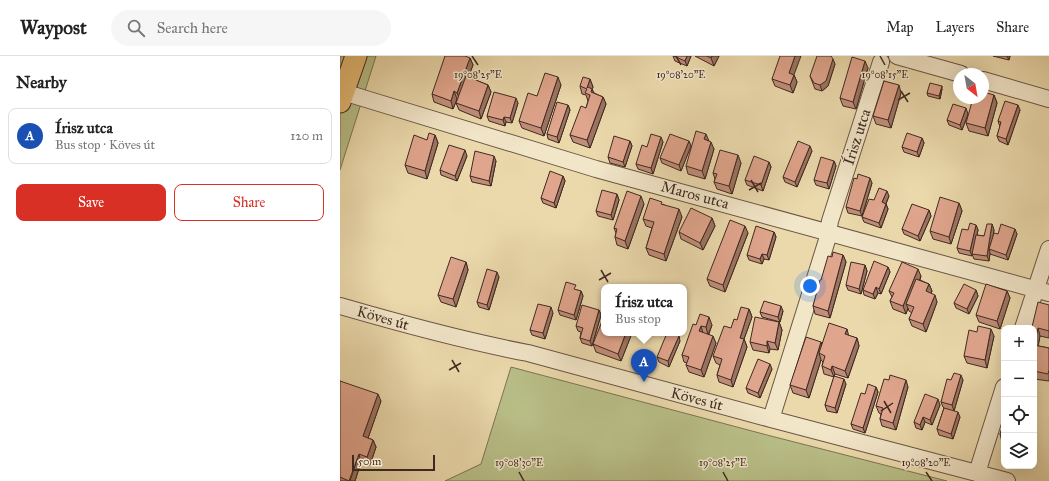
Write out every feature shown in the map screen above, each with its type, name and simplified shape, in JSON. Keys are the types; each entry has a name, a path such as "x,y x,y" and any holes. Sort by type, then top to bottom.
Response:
{"main road":[{"path":"342,97 356,56"}],"street":[{"path":"897,56 953,72"},
{"name":"Írisz utca","path":"771,419 829,232 830,221 881,62"},
{"path":"989,82 1049,99"},
{"name":"Maros utca","path":"342,97 1042,291"},
{"path":"1025,325 1042,291 1049,249"},
{"name":"Köves út","path":"340,306 454,337 528,353 1007,481"},
{"path":"977,473 1001,397"}],"green space":[{"path":"340,56 376,56 340,170"},
{"path":"511,367 947,481 445,481 481,464"}],"building":[{"path":"445,56 465,56 470,58 457,93 454,91 451,101 432,94"},
{"path":"674,56 687,56 685,61"},
{"path":"780,56 795,56 789,73 794,75 790,85 772,79"},
{"path":"817,56 831,56 833,59 826,81 820,85 814,83 810,76"},
{"path":"852,57 865,61 853,102 840,98"},
{"path":"545,73 558,77 541,128 519,121 528,93 537,96"},
{"path":"466,76 488,85 479,111 456,103"},
{"path":"583,77 590,79 587,88 592,89 591,92 603,97 587,140 570,135 581,106 586,108 590,95 585,93 587,89 580,86"},
{"path":"884,81 899,85 888,120 873,116"},
{"path":"930,83 942,86 939,96 927,93"},
{"path":"494,92 516,98 510,118 504,117 503,120 487,116"},
{"path":"989,94 994,95 985,128 966,123 971,104 989,104"},
{"path":"1005,101 1018,105 1006,139 997,136 1001,122 998,121"},
{"path":"557,102 568,105 557,137 547,134"},
{"path":"953,104 966,108 960,125 947,120"},
{"path":"696,131 706,134 704,139 711,142 702,171 686,166"},
{"path":"429,133 435,135 425,171 405,165 414,135 427,140"},
{"path":"907,133 922,138 917,152 902,147"},
{"path":"651,134 661,137 651,168 636,164 642,145 647,147"},
{"path":"670,134 689,141 679,165 660,158"},
{"path":"614,136 630,141 623,162 608,157"},
{"path":"798,141 810,146 795,182 783,177"},
{"path":"449,145 465,150 455,176 440,170"},
{"path":"720,150 738,155 729,186 714,182 717,174 713,173"},
{"path":"475,151 494,156 489,181 470,176"},
{"path":"754,156 769,162 761,185 745,180"},
{"path":"821,157 834,161 827,183 814,180"},
{"path":"550,171 563,176 554,203 541,198"},
{"path":"858,174 870,178 860,211 846,207 854,178 857,179"},
{"path":"879,188 887,191 882,202 886,204 879,223 862,217 869,199 874,200"},
{"path":"602,190 617,194 611,215 596,211"},
{"path":"627,191 641,196 625,241 615,237 617,229 614,228"},
{"path":"940,197 959,203 949,237 930,231"},
{"path":"650,198 662,202 661,204 679,209 664,254 646,248 654,222 643,219"},
{"path":"912,204 929,210 918,236 902,229"},
{"path":"691,208 712,218 700,243 679,232"},
{"path":"730,220 745,226 723,285 707,279"},
{"path":"970,223 976,225 970,251 957,248 962,229 968,230"},
{"path":"987,224 992,224 987,256 972,254 976,235 984,236"},
{"path":"1001,224 1015,229 1006,255 989,249 994,233 998,234"},
{"path":"756,226 774,232 767,255 762,254 760,259 747,255"},
{"path":"833,252 843,255 828,311 813,306 828,256 832,257"},
{"path":"451,257 466,262 453,299 438,295"},
{"path":"874,261 888,267 879,289 876,287 873,294 863,290"},
{"path":"851,262 865,265 859,289 846,285"},
{"path":"902,262 918,269 903,306 890,301 894,293 889,291"},
{"path":"487,269 497,272 487,305 477,302"},
{"path":"916,279 929,284 926,291 935,295 923,324 909,319 914,307 906,304"},
{"path":"566,282 576,285 574,289 581,291 574,315 558,310"},
{"path":"964,284 976,290 967,309 954,303"},
{"path":"986,284 1007,291 997,321 976,315"},
{"path":"764,301 781,306 778,317 760,312"},
{"path":"1038,302 1049,305 1049,331 1038,328 1037,332 1037,325 1032,325"},
{"path":"538,304 551,307 543,333 530,330"},
{"path":"582,305 599,310 590,341 580,338 583,328 576,326"},
{"path":"741,307 749,309 740,338 744,339 731,380 717,375 722,359 713,356 724,326 731,328 734,319 737,320"},
{"path":"700,314 709,317 706,327 701,326 699,331 713,336 701,370 686,365 689,357 682,355 693,324 696,325"},
{"path":"755,317 779,322 775,343 767,341 767,346 750,342"},
{"path":"829,323 847,329 845,334 857,338 845,371 832,366 831,370 822,366 825,356 819,353"},
{"path":"601,324 601,336 625,336 618,354 593,344"},
{"path":"978,326 991,329 985,360 964,356 969,330 977,332"},
{"path":"666,336 679,336 668,361 657,357"},
{"path":"806,337 821,342 806,390 790,385"},
{"path":"1037,346 1049,348 1048,374 1037,372"},
{"path":"758,359 770,364 758,393 746,388"},
{"path":"954,373 961,375 952,405 941,402 947,379 951,380"},
{"path":"890,375 906,380 893,423 880,419 883,408 876,406 884,379 889,380"},
{"path":"834,376 844,379 835,408 825,405"},
{"path":"340,381 378,394 363,436 373,440 367,457 359,454 349,481 340,477"},
{"path":"868,384 876,387 863,428 851,424 861,393 865,394"},
{"path":"925,394 938,399 930,420 923,417 920,425 914,422"},
{"path":"944,408 958,412 951,434 937,429"}],"place":[{"name":"Írisz utca","path":"644,382"}]}
